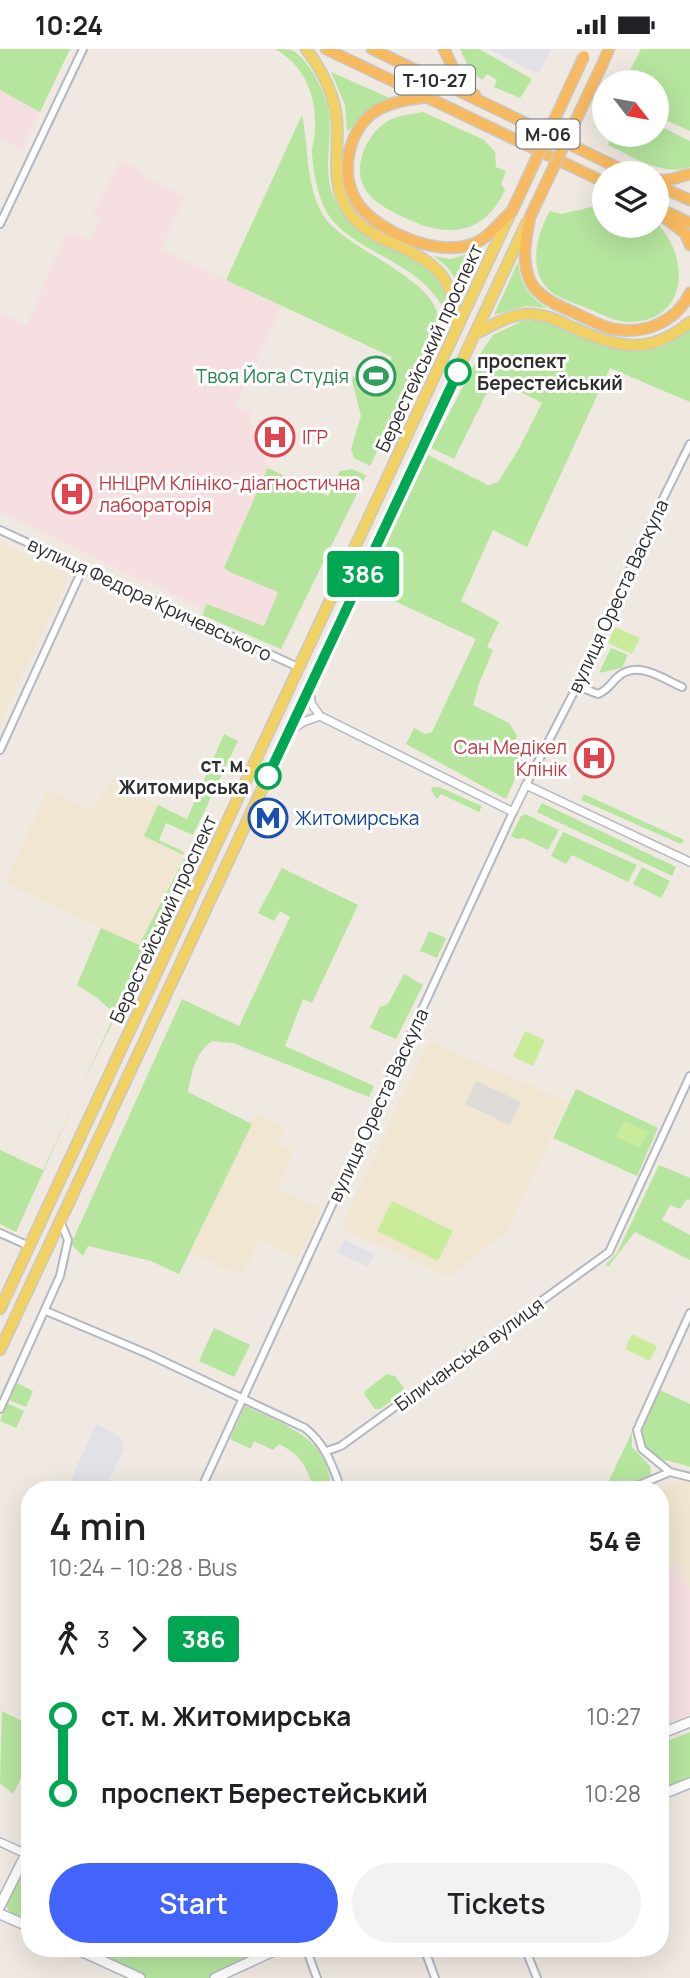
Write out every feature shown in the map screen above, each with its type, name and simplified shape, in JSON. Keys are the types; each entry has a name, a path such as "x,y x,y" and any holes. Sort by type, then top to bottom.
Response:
{"highway":[{"name":"Т-10-27","path":"326,49 592,176"},
{"name":"Т-10-27","path":"372,49 602,161"},
{"path":"444,49 460,83 498,112"},
{"name":"Берестейський проспект","path":"530,217 609,49"},
{"name":"Берестейський проспект","path":"512,211 586,53"},
{"path":"427,97 390,104 366,120 358,129 349,151 348,176 355,200 383,226 424,244 446,249 481,240 512,211"},
{"path":"669,180 690,174"},
{"path":"669,190 690,200"},
{"path":"669,214 690,223"},
{"path":"530,217 524,255 530,280 537,291 567,310 611,328 641,330 653,328 679,311 690,293"},
{"path":"669,220 685,233 690,245"}],"main road":[{"path":"306,49 317,64 334,105 337,183 346,209 364,228 421,257 440,272 452,292 457,332"},
{"name":"Берестейський проспект","path":"0,1309 512,211"},
{"name":"Берестейський проспект","path":"0,1350 530,217"},
{"path":"477,333 513,316 537,314 614,344 647,345 665,340 690,322"},
{"path":"669,1730 690,1722"},
{"path":"669,1791 690,1783"},
{"path":"0,1906 21,1866"},
{"path":"0,1914 21,1923"},
{"path":"94,1957 140,1978"},
{"path":"215,1978 260,1957"}],"street":[{"path":"0,224 83,49"},
{"name":"вулиця Ореста Васкула","path":"526,785 577,686 690,445"},
{"name":"вулиця Федора Кричевського","path":"0,530 300,668"},
{"path":"0,750 83,568"},
{"path":"577,686 598,694 609,688 621,674 634,669 647,671 682,687"},
{"path":"310,686 311,703 320,716 513,812 526,785 690,862"},
{"path":"289,732 303,722 320,716"},
{"name":"вулиця Ореста Васкула","path":"205,1481 513,812"},
{"name":"Біличанська вулиця","path":"327,1451 350,1440 609,1252 690,1076"},
{"path":"0,1409 60,1276 68,1240 60,1221"},
{"path":"0,1233 29,1246"},
{"path":"46,1311 148,1354 305,1429 317,1438 327,1451 338,1481"},
{"path":"690,1313 637,1430 642,1449 670,1472 690,1478"},
{"path":"648,1481 670,1472"},
{"path":"0,1842 21,1850"},
{"path":"309,1957 317,1978"},
{"path":"427,1957 435,1978"},
{"path":"529,1957 537,1978"}],"shaded area":[{"path":"0,49 69,49 22,149 0,139"},
{"path":"487,49 551,49 540,72 536,73"},
{"path":"120,160 142,171 144,177 185,197 161,249 282,306 235,406 252,413 249,419 270,469 328,496 266,635 199,607 0,512 0,313 27,325 66,233 91,240 100,219 92,215"},
{"path":"0,543 69,575 0,723"},
{"path":"112,781 158,805 144,836 185,856 139,945 5,883 48,789 91,810"},
{"path":"429,1041 568,1102 507,1230 449,1277 341,1228"},
{"path":"476,1081 521,1102 510,1125 465,1104"},
{"path":"256,1114 285,1127 277,1143 293,1150 277,1190 321,1208 298,1258 260,1239 242,1276 190,1252"},
{"path":"344,1240 374,1254 368,1267 338,1253"},
{"path":"96,1424 119,1436 125,1448 108,1481 70,1481"},
{"path":"678,1481 690,1482 690,1592 677,1563 669,1567 669,1484"},
{"path":"677,1563 690,1592 690,1714 669,1723 669,1567"}],"green space":[{"path":"0,49 70,49 40,112 0,90"},
{"path":"275,49 291,50 303,59 323,93 330,121 329,182 341,210 360,231 401,251 431,271 441,282 446,294 443,308 432,291 417,278 349,235 335,223 325,209 313,167 315,118 311,94 294,64"},
{"path":"460,49 479,49 532,79 520,98 494,87 497,80 487,74 482,80 470,70"},
{"path":"641,49 690,49 690,131 669,122 669,70 630,70"},
{"path":"331,72 392,99 376,104 347,132 345,105"},
{"path":"423,112 484,140 495,152 496,167 506,171 501,184 505,190 496,206 472,226 444,230 413,222 378,203 364,187 360,168 362,158 376,131 392,119"},
{"path":"302,115 310,178 323,215 350,240 408,278 435,306 438,322 370,466 354,458 351,449 361,416 353,376 379,388 392,357 226,280"},
{"path":"669,130 690,141 690,167 669,169 669,161 637,159 612,147 669,147"},
{"path":"592,207 592,238 668,238 675,252 678,284 673,299 664,311 649,319 619,321 562,298 545,286 537,266 538,243 550,211 561,214"},
{"path":"472,253 458,287 448,269 433,256 451,259"},
{"path":"518,262 526,289 547,308 526,306 494,315"},
{"path":"543,320 616,349 633,351 651,349 670,342 690,329 690,402 610,368 527,547 493,530 461,601 499,622 487,647 493,650 473,705 509,723 517,736 513,746 527,753 506,799 406,744 414,728 425,734 432,732 476,639 388,598 369,596 376,580 380,558 428,455 488,485 498,482 517,452 542,403 494,378 454,459 431,448 480,354 493,335 523,321"},
{"path":"267,469 328,496 340,471 352,469 366,475 281,649 202,615 207,604 264,626 278,592 224,568"},
{"path":"615,627 640,638 632,654 608,643"},
{"path":"611,648 628,655 622,668 599,673"},
{"path":"224,734 238,741 193,835 166,823 159,840 184,852 183,855 144,836 158,805 187,819"},
{"path":"432,787 439,787 482,806 479,812 441,794 437,799"},
{"path":"584,794 684,840 681,844 581,800"},
{"path":"542,803 676,867 672,876 537,812"},
{"path":"525,814 559,830 548,850 523,838 511,836 521,816"},
{"path":"563,832 637,865 628,882 572,855 566,864 551,856"},
{"path":"184,859 190,862 78,1094 115,1014 77,985 101,928 139,945"},
{"path":"642,867 670,881 661,898 633,884"},
{"path":"282,868 358,905 312,1003 303,999 285,1046 374,1086 369,1097 233,1043 212,1041 198,1057 188,1092 252,1124 179,1274 151,1261 88,1246 83,1256 71,1244 182,999 239,1026 290,917 280,911 274,921 258,913"},
{"path":"429,931 446,938 437,958 420,951"},
{"path":"404,974 423,985 396,1039 370,1028 380,1007 388,1004"},
{"path":"525,1031 545,1040 533,1066 513,1057"},
{"path":"576,1089 658,1128 637,1176 553,1138"},
{"path":"76,1099 16,1232 0,1224 0,1150 43,1170"},
{"path":"624,1121 648,1132 640,1148 616,1137"},
{"path":"659,1165 690,1178 690,1200 687,1199 680,1209 670,1205 662,1220 690,1235 690,1260 635,1232 608,1267 606,1264 617,1253"},
{"path":"392,1201 453,1231 438,1261 377,1231"},
{"path":"214,1328 250,1345 234,1377 199,1361"},
{"path":"632,1334 657,1346 650,1361 625,1349"},
{"path":"387,1374 395,1376 404,1388 403,1393 380,1409 375,1409 364,1394"},
{"path":"17,1383 33,1391 26,1407 9,1400"},
{"path":"660,1390 690,1404 690,1467 658,1458 644,1442 640,1430"},
{"path":"7,1403 24,1411 16,1428 0,1421"},
{"path":"245,1406 305,1437 320,1453 330,1481 311,1481 298,1457 279,1444 273,1450 254,1441 251,1449 230,1439"},
{"path":"632,1432 632,1447 650,1466 651,1475 639,1481 609,1481"},
{"path":"2,1711 21,1720 21,1778 13,1794 0,1783"},
{"path":"690,1732 690,1779 669,1787 669,1740"},
{"path":"21,1873 21,1919 10,1914 6,1904"},
{"path":"102,1957 257,1957 208,1978 147,1978"}],"bus line":[{"name":"386","path":"268,776 458,372"}],"place":[{"name":"проспект Берестейський","path":"458,372"},
{"name":"Твоя Йога Студiя","path":"376,376"},
{"name":"ІГР","path":"275,437"},
{"name":"ННЦРМ Клініко-діагностична лабораторія","path":"72,494"},
{"name":"Сан Медікел Клінік","path":"594,758"},
{"name":"ст. м. Житомирська","path":"268,776"},
{"name":"Житомирська","path":"268,818"}]}
